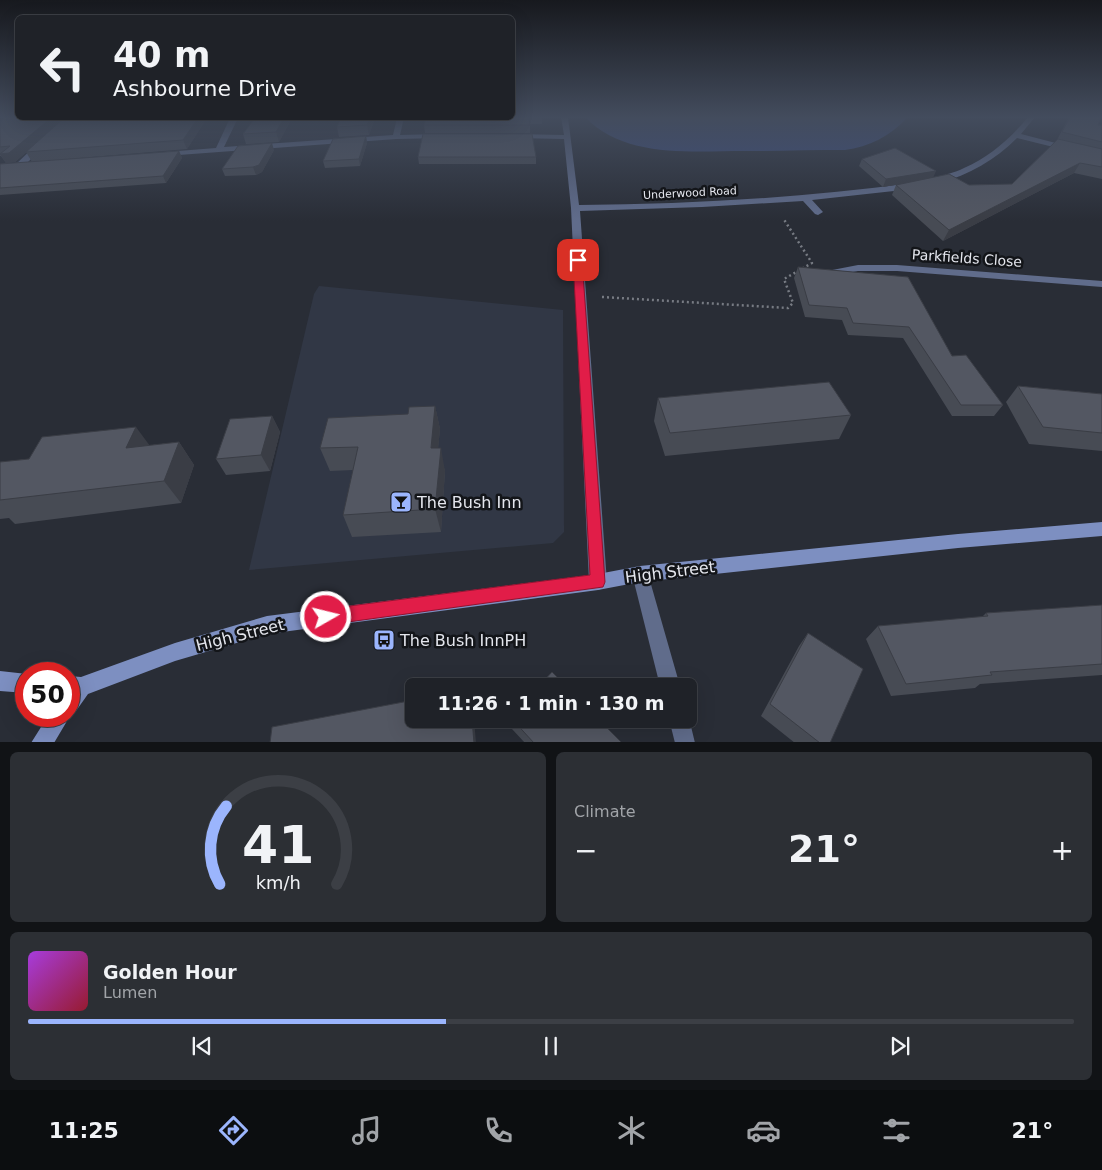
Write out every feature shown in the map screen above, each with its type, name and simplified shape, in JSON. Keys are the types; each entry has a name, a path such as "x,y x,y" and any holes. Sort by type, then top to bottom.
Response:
{"main road":[{"name":"High Street","path":"80,685 175,652 268,625 598,582 640,574 1102,528"},
{"path":"0,681 15,682"},
{"path":"41,742 52,727"}],"street":[{"path":"33,152 13,168 36,166"},
{"path":"152,156 201,152"},
{"path":"569,152 575,208 598,582"},
{"name":"Underwood Road","path":"575,208 664,207 806,199 865,193 953,177 997,152"},
{"path":"1081,152 1102,157"},
{"path":"806,199 818,212"},
{"name":"Parkfields Close","path":"831,273 858,268 897,268 1102,284"},
{"path":"640,574 668,678"},
{"path":"681,728 685,742"}],"path":[{"path":"580,295 788,308 793,302 784,279 812,263 772,200"}],"shaded area":[{"path":"319,286 563,310 564,532 553,543 249,570 314,294"}],"building":[{"path":"179,152 163,176 0,188 0,164"},
{"path":"234,152 267,152 259,165 222,169"},
{"path":"327,152 361,152 359,159 323,161"},
{"path":"419,152 535,152 536,157 418,157"},
{"path":"884,152 901,152 936,171 886,179 862,159"},
{"path":"1045,152 1102,152 1102,167 1080,163 949,230 896,185 949,174 969,185 1012,184"},
{"path":"798,267 908,277 952,356 966,355 1003,405 961,405 909,327 853,323 847,308 809,305"},
{"path":"829,382 851,415 670,433 658,398"},
{"path":"1018,386 1102,394 1102,433 1043,427"},
{"name":"The Bush Inn","path":"435,406 431,448 441,448 435,509 343,515 358,447 320,448 328,418 408,414 409,407"},
{"path":"272,416 261,455 216,459 230,419"},
{"path":"136,427 126,448 179,442 164,481 0,500 0,462 29,459 42,437"},
{"path":"1102,605 1102,664 990,672 992,675 906,684 878,626 988,616 986,613"},
{"path":"808,633 863,669 830,742 819,742 770,704"},
{"path":"552,672 558,678 546,678"},
{"path":"405,702 405,728 473,728 474,742 270,742 272,727"},
{"path":"520,728 607,728 621,742 533,742"}],"place":[{"name":"The Bush Inn","path":"401,502"},
{"name":"The Bush InnPH","path":"384,640"}],"route":[{"path":"326,617 598,582 578,260"}]}
